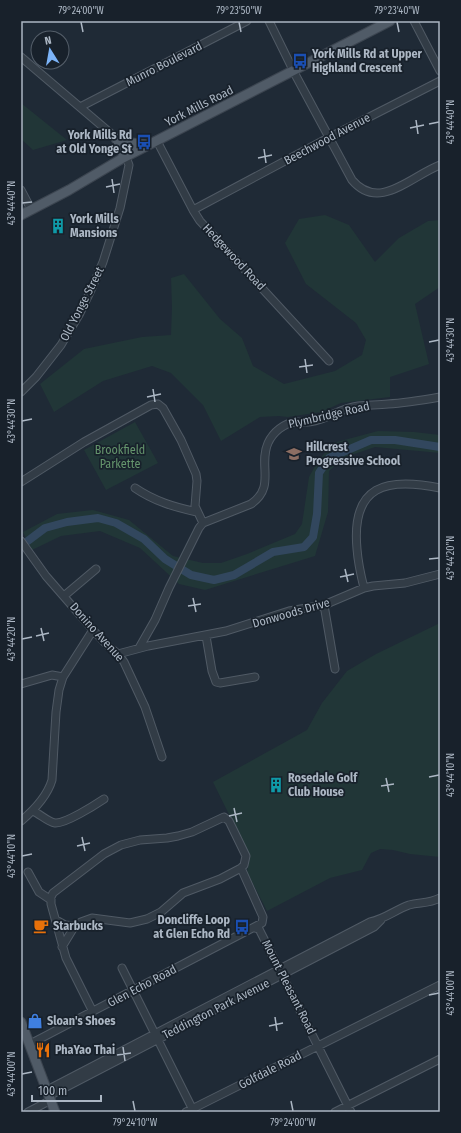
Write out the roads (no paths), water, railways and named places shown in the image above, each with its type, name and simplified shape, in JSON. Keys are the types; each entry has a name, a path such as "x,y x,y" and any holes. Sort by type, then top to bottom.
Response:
{"main road":[{"name":"York Mills Road","path":"21,215 69,190 125,157 390,21"},
{"path":"115,137 132,143 153,143"},
{"path":"115,137 122,142 125,157"},
{"path":"21,1024 55,1112"}],"street":[{"name":"Munro Boulevard","path":"80,108 247,21"},
{"path":"269,21 352,180 361,189 368,193 381,194 394,190 440,165"},
{"path":"414,21 440,71"},
{"path":"21,57 115,137"},
{"name":"Beechwood Avenue","path":"193,210 330,137 440,81"},
{"name":"Hedgewood Road","path":"153,143 193,210 329,361"},
{"name":"Old Yonge Street","path":"21,392 36,377 61,344 91,290 103,262 120,208 129,165 125,157"},
{"path":"21,190 32,209"},
{"name":"Plymbridge Road","path":"203,524 257,500 265,486 265,454 268,443 274,434 283,426 292,423 314,421 357,406 401,403 440,397"},
{"path":"21,482 84,442 151,405 158,404 163,408 192,464 197,481 195,506 203,524 196,534 155,620 139,648"},
{"path":"364,588 357,550 356,534 359,516 369,494 381,487 398,483 418,483 440,488"},
{"path":"135,488 160,501 197,512"},
{"name":"Donino Avenue","path":"23,544 43,572 93,630 118,654 124,662 145,707 162,757"},
{"path":"64,596 96,569"},
{"name":"Donwoods Drive","path":"118,654 139,648 206,636 247,625 289,611 324,605 364,588 405,583 440,574"},
{"path":"324,605 335,669"},
{"path":"21,821 33,810 50,788 52,780 56,712 59,690 63,678 93,630"},
{"path":"206,636 212,671 216,682 220,683 255,677"},
{"path":"21,684 52,675 63,678"},
{"path":"33,810 39,812 48,820 59,823 104,800"},
{"path":"62,947 76,926 81,922 92,918 126,923 146,919 161,912 183,892 220,879 241,868 244,865 246,856 229,821 224,817 192,832 178,836 136,840 116,847 104,854 55,891 51,900 62,947 93,1012"},
{"name":"Mount Pleasant Road","path":"241,868 263,917 262,923 255,928 260,930 350,1109"},
{"path":"28,872 39,892 51,900"},
{"name":"Teddington Park Avenue","path":"28,1112 49,1095 156,1036 281,972 374,927 381,920 409,905 427,903 440,898"},
{"path":"56,920 65,925 76,926"},
{"name":"Glen Echo Road","path":"30,1044 248,930 255,928"},
{"path":"122,968 191,1111"},
{"name":"Golfdale Road","path":"191,1111 440,985"},
{"path":"335,1112 350,1109 440,1059"}],"waterway":[{"path":"21,546 45,528 67,522 98,518 116,523 144,539 165,559 191,575 214,580 234,575 273,552 304,547 313,537 317,514 319,473 329,458 371,440 395,440 440,447"}],"place":[{"name":"York Mills Rd at Upper Highland Crescent","path":"300,61"},
{"name":"York Mills Rd at Old Yonge St","path":"144,142"},
{"name":"York Mills Mansions","path":"58,226"},
{"name":"Hillcrest Progressive School","path":"294,454"},
{"name":"Rosedale Golf Club House","path":"276,785"},
{"name":"Starbucks","path":"41,926"},
{"name":"Doncliffe Loop at Glen Echo Rd","path":"242,927"},
{"name":"Sloan's Shoes","path":"35,1021"},
{"name":"PhaYao Thai","path":"43,1050"}],"park label":[{"name":"Brookfield Parkette","path":"120,457"}]}
